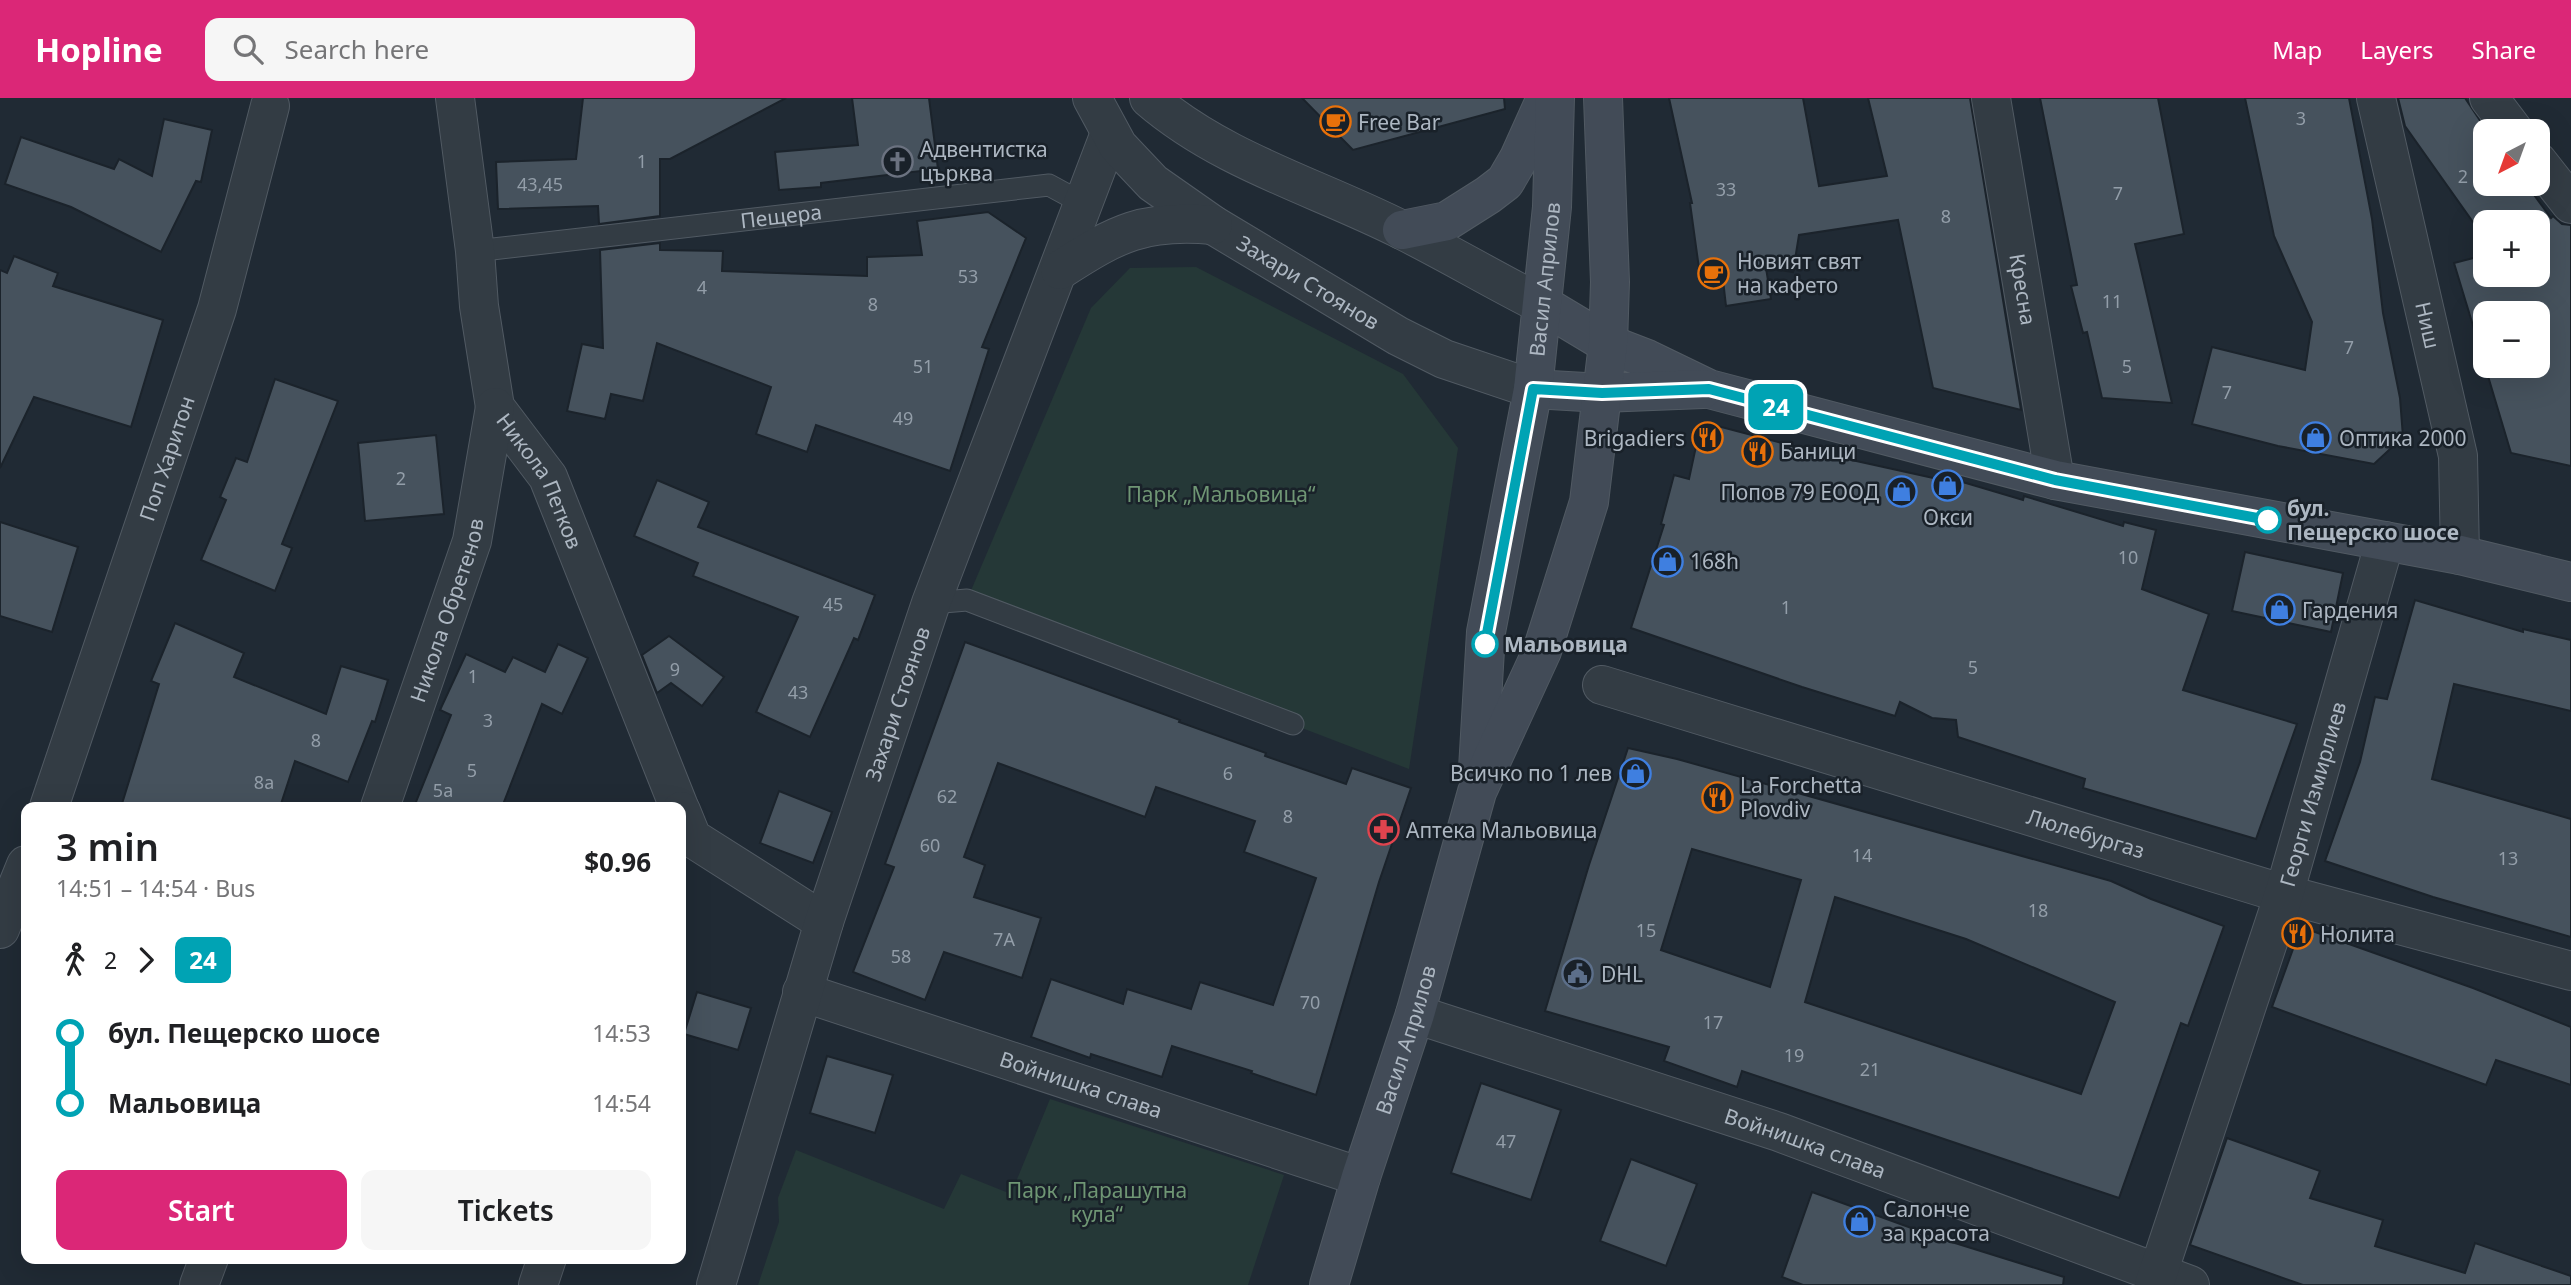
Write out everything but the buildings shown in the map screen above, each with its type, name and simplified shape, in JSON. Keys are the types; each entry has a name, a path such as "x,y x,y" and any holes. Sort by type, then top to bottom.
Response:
{"main road":[{"path":"1402,230 1447,221 1505,182 1546,98"},
{"name":"Васил Априлов","path":"1477,792 1486,632 1533,389 1543,305 1552,207 1555,98"},
{"path":"1603,98 1610,282 1608,345"},
{"path":"1543,305 1608,345 1647,359 1709,389 2055,480 2460,555 2571,582"},
{"name":"Васил Априлов","path":"1329,1285 1361,1177 1415,1014 1477,792 1542,651 1589,502 1608,345"},
{"path":"1533,389 1602,393 1709,389"}],"street":[{"name":"Никола Петков","path":"455,98 475,251 479,306 495,407 548,477 672,802"},
{"name":"Захари Стоянов","path":"1092,98 1118,146 1153,183 1213,225 1398,336 1444,359 1533,389"},
{"path":"1149,98 1167,114 1213,145 1402,230 1543,305"},
{"name":"Кресна","path":"1991,98 2055,480"},
{"name":"Ниш","path":"2376,98 2458,456 2460,555"},
{"path":"2489,98 2505,119"},
{"name":"Поп Харитон","path":"51,802 217,309 270,106"},
{"name":"Захари Стоянов","path":"716,1285 824,922 931,603 1110,133"},
{"path":"2550,177 2571,204"},
{"path":"1060,270 1104,242 1143,227 1179,222 1213,225"},
{"name":"Никола Обретенов","path":"382,802 472,541 495,407"},
{"name":"Георги Измирлиев","path":"2167,1282 2284,894 2385,541"},
{"name":"Люлебургаз","path":"1602,685 2284,894 2571,971"},
{"name":"Никола Петков","path":"686,833 824,922"},
{"path":"0,929 21,877"},
{"name":"Войнишка слава","path":"802,992 1361,1177"},
{"name":"Войнишка слава","path":"1415,1014 1779,1132 2167,1282"},
{"path":"199,1285 207,1264"},
{"path":"538,1285 545,1264"}],"lane":[{"name":"Пещера","path":"475,251 1049,185 1084,204"},
{"path":"931,603 967,600 1293,724"}],"green space":[{"name":"Парк „Мальовица“","path":"1196,267 1403,374 1458,448 1409,769 967,600 1091,308 1130,268"},
{"name":"Парк „Парашутна кула“","path":"1050,1099 1284,1175 1248,1285 758,1285 779,1222 778,1198 796,1150 944,1209 961,1174 1011,1194"}],"bus line":[{"name":"24","path":"1485,644 1533,389 1602,393 1709,389 2055,480 2268,520"}],"place":[{"name":"Free Bar","path":"1335,122"},
{"name":"Адвентистка църква","path":"897,161"},
{"name":"Новият свят на кафето","path":"1714,273"},
{"name":"Brigadiers","path":"1708,438"},
{"name":"Оптика 2000","path":"2316,438"},
{"name":"Баници","path":"1757,451"},
{"name":"Окси","path":"1948,485"},
{"name":"Попов 79 ЕООД","path":"1902,492"},
{"name":"бул. Пещерско шосе","path":"2268,520"},
{"name":"168h","path":"1667,561"},
{"name":"Гардения","path":"2279,610"},
{"name":"Мальовица","path":"1485,644"},
{"name":"Всичко по 1 лев","path":"1635,773"},
{"name":"La Forchetta Plovdiv","path":"1717,797"},
{"name":"Аптека Мальовица","path":"1383,830"},
{"name":"Нолита","path":"2297,934"},
{"name":"DHL","path":"1578,974"},
{"name":"Салонче за красота","path":"1860,1221"}]}
